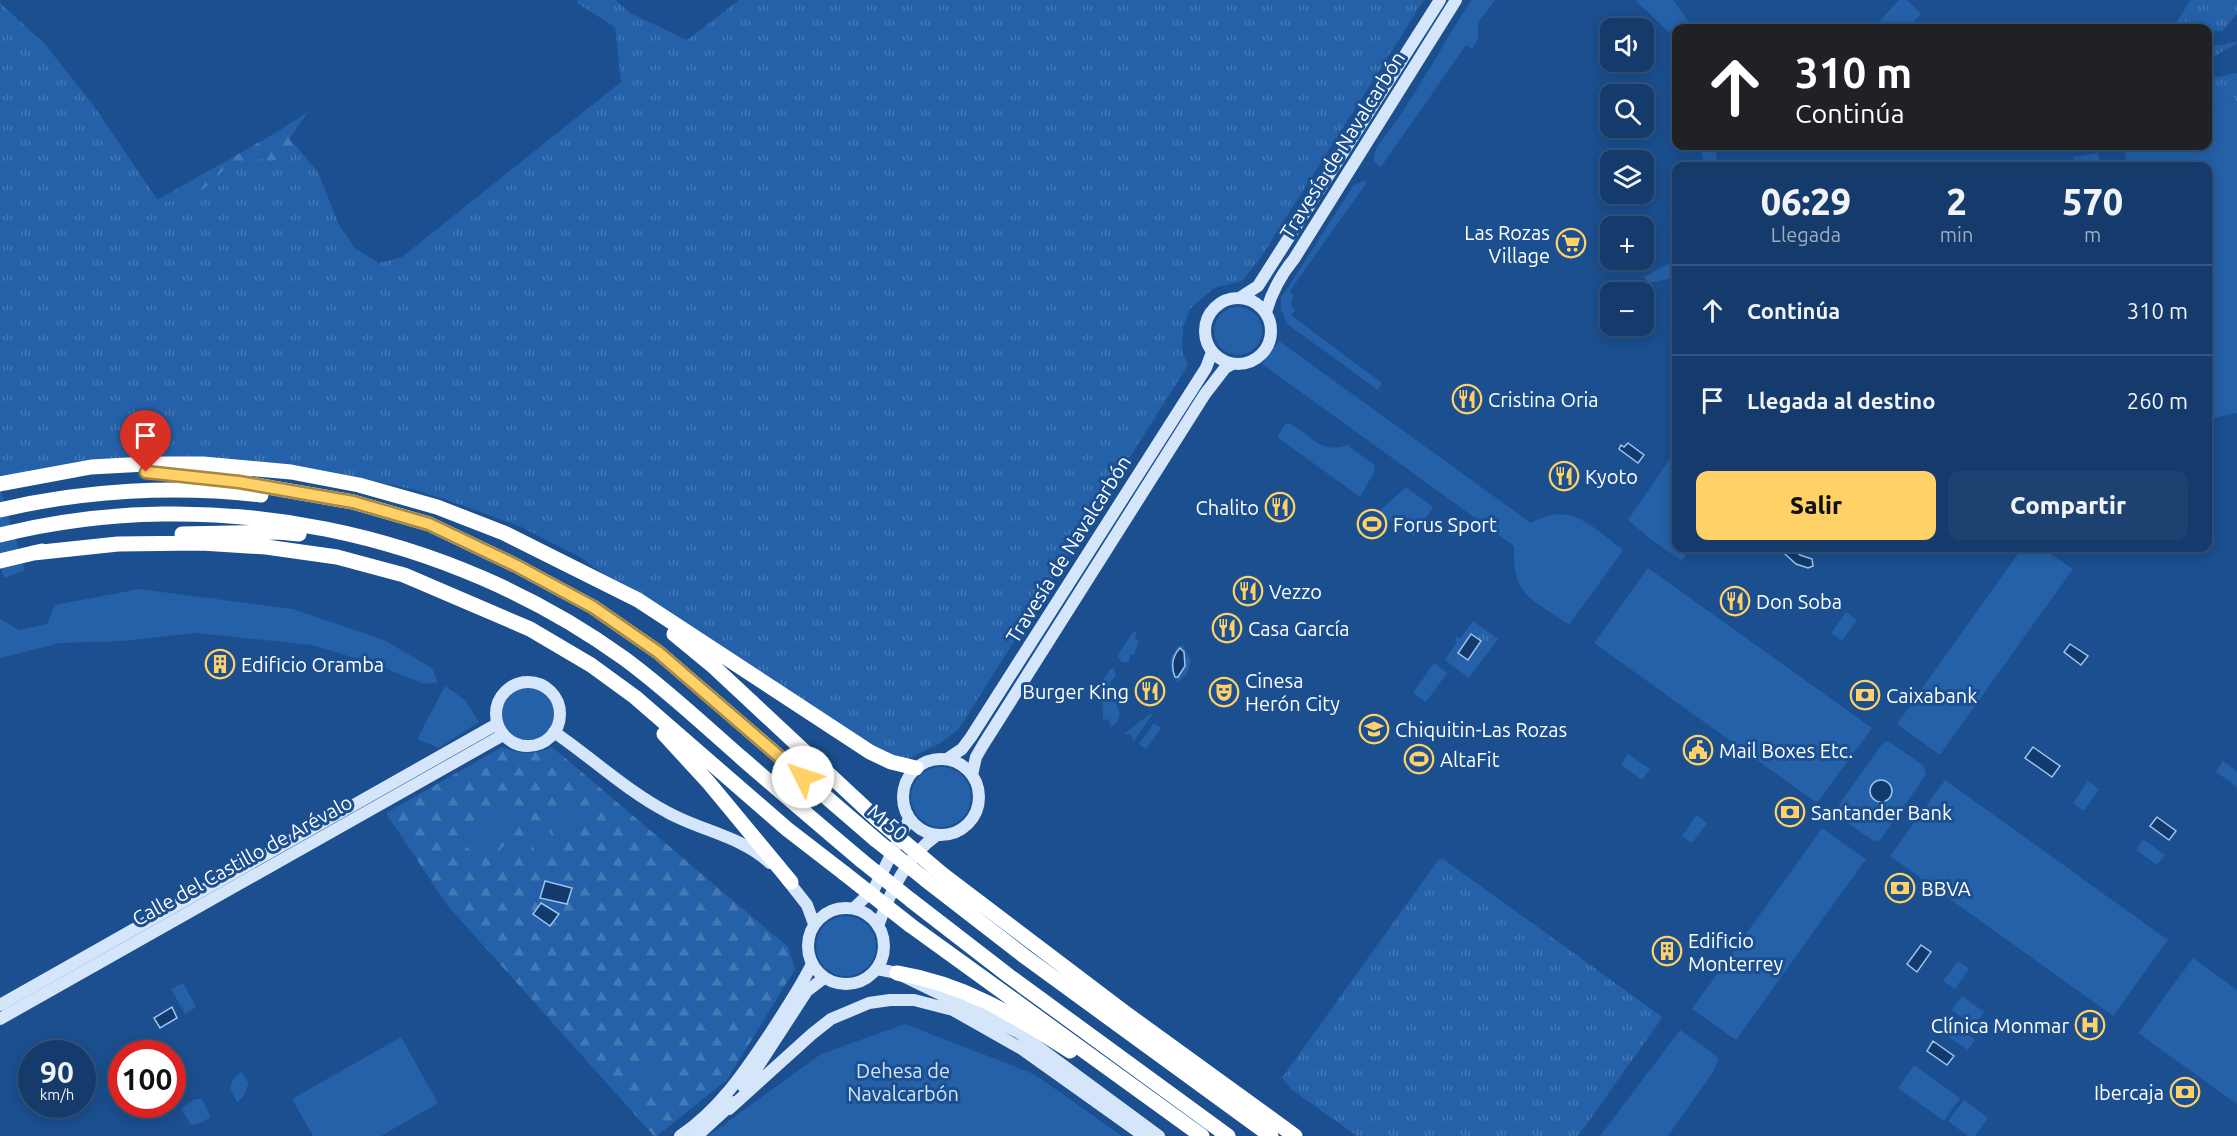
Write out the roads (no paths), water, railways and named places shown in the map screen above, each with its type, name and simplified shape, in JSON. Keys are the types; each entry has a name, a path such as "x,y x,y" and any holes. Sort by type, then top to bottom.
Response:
{"highway":[{"path":"1,484 91,467 203,464 291,472 358,485 437,507 504,533 638,600 870,752 891,762 916,768"},
{"path":"55,474 146,472 239,482 364,505 429,524 476,548"},
{"path":"4,508 83,495 143,491 239,492 351,509 417,527 476,548"},
{"path":"0,535 87,520 139,515 191,514 267,519 375,540 414,552 458,568 534,602 625,659 912,901 1228,1136"},
{"path":"0,561 65,546 116,539 204,532 278,532 321,536 371,547 414,552"},
{"path":"28,555 118,544 165,542 266,547 337,557 404,575 498,614 591,665 635,697 787,829 910,925 1200,1136"},
{"name":"M 50","path":"476,548 515,565 593,607 658,652 876,840 926,880 1024,956 1271,1136"},
{"path":"566,563 670,631 714,667 877,819 942,874 1124,1012 1295,1136"},
{"path":"545,638 629,702 671,741 710,783 791,882"},
{"path":"897,973 928,978 996,1006 1091,1064 1130,1093 1200,1136"}],"street":[{"name":"Travesía de Navalcarbón","path":"916,768 930,760 947,759 962,749 971,737 1206,368 1212,352 1205,334 1209,315 1222,301 1241,297 1258,286 1440,0"},
{"name":"Travesía de Navalcarbón","path":"972,775 976,757 983,745 1205,394 1225,368 1232,364 1251,362 1266,350 1272,331 1266,312 1272,290 1294,260 1456,0"},
{"path":"1241,297 1259,305 1266,312"},
{"path":"1212,352 1224,362 1232,364"},
{"path":"527,681 546,687 554,694 558,703 559,723 554,732 539,745 519,746 500,730 495,714 496,704 501,695 517,683 527,681"},
{"name":"Calle del Castillo de Arévalo","path":"0,1005 500,730"},
{"name":"Calle del Castillo de Arévalo","path":"0,1019 500,730"},
{"path":"554,732 668,813 732,838 763,857 791,882 807,905 814,924"},
{"path":"916,768 905,783 903,792 903,802 909,819 921,830 937,835 956,833 972,819 979,797 972,775 957,762 947,759"},
{"path":"854,908 874,889 909,819"},
{"path":"879,926 889,899 913,856 937,835"},
{"path":"854,908 868,914 879,926 885,945 883,958 869,978 846,985 824,978 812,964 808,944 814,924 829,912 854,908"},
{"path":"680,1136 692,1128 731,1091 802,985 812,964"},
{"path":"877,969 897,973 1018,1032 1159,1136"},
{"path":"729,1109 755,1074 807,991 824,978"},
{"path":"697,1136 812,1034 831,1020 869,1003 890,1000 914,1000 953,1010 1022,1048 1144,1136"}],"place":[{"name":"Las Rozas Village","path":"1571,243"},
{"name":"Cristina Oria","path":"1467,399"},
{"name":"Kyoto","path":"1564,476"},
{"name":"Chalito","path":"1280,507"},
{"name":"Forus Sport","path":"1372,524"},
{"name":"Vezzo","path":"1248,591"},
{"name":"Don Soba","path":"1735,601"},
{"name":"Casa García","path":"1227,628"},
{"name":"Edificio Oramba","path":"220,664"},
{"name":"Burger King","path":"1150,691"},
{"name":"Cinesa Herón City","path":"1224,692"},
{"name":"Caixabank","path":"1865,695"},
{"name":"Chiquitin-Las Rozas","path":"1374,729"},
{"name":"Mail Boxes Etc.","path":"1698,750"},
{"name":"AltaFit","path":"1419,759"},
{"name":"Santander Bank","path":"1790,812"},
{"name":"BBVA","path":"1900,888"},
{"name":"Edificio Monterrey","path":"1667,951"},
{"name":"Clínica Monmar","path":"2090,1025"},
{"name":"Ibercaja","path":"2185,1092"}],"park label":[{"name":"Dehesa de Navalcarbón","path":"903,1082"}]}
